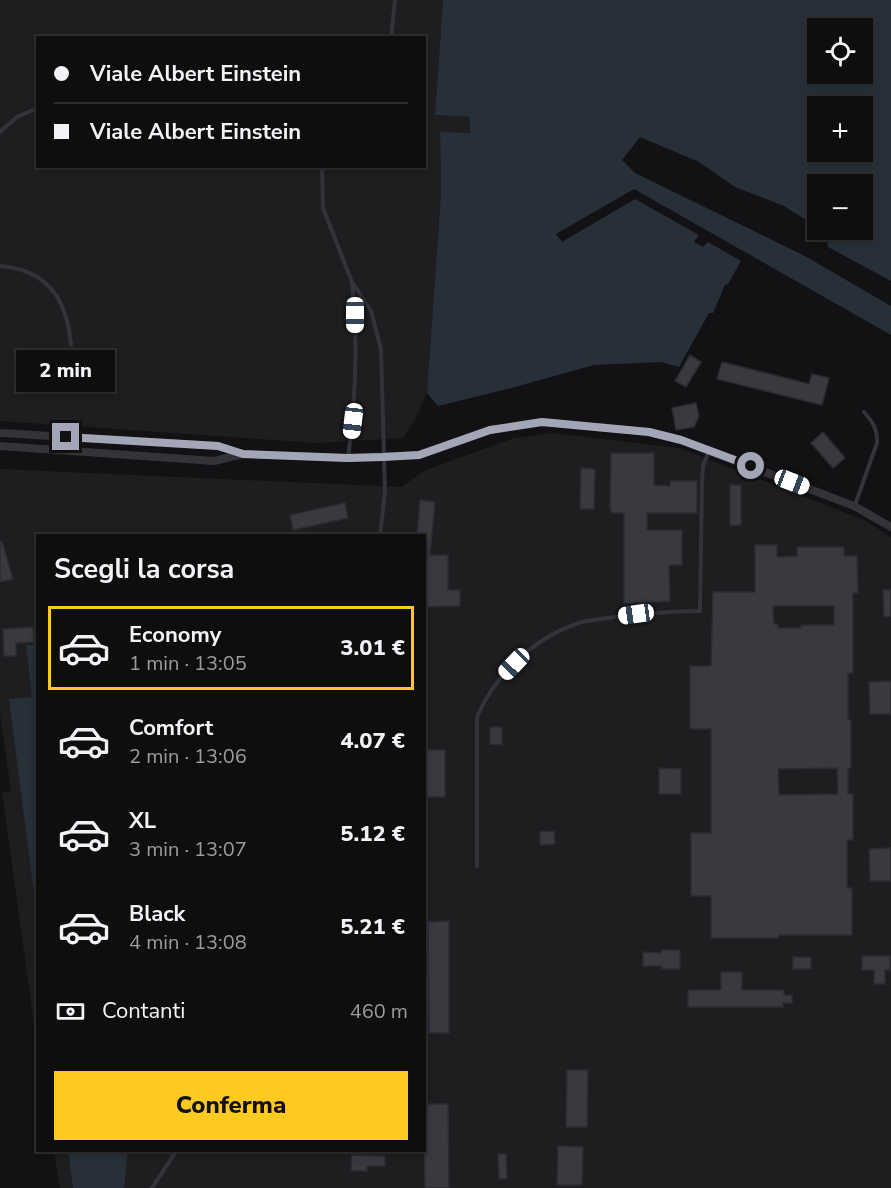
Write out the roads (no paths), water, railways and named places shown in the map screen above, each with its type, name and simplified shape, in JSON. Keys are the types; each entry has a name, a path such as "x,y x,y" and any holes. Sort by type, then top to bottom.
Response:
{"street":[{"path":"0,433 218,446 243,454 348,458 419,455 490,430 542,422 649,432 681,440 854,506 891,528"},
{"path":"0,446 214,461 243,454"}],"lane":[{"path":"391,36 395,0"},
{"path":"0,132 17,117 36,109"},
{"path":"322,168 323,208 352,282 371,311 381,349 385,492 380,534"},
{"path":"0,266 40,276 60,298 69,324 71,345"},
{"path":"348,458 355,402 355,315 352,282"},
{"path":"854,506 875,455 877,443 878,433 864,412"},
{"path":"49,436 49,449"},
{"path":"82,452 84,438"},
{"path":"477,866 477,717 483,702 500,679 528,650 554,633 578,623 655,612 700,612 702,480 703,466 710,451"},
{"path":"152,1188 176,1152"}]}
